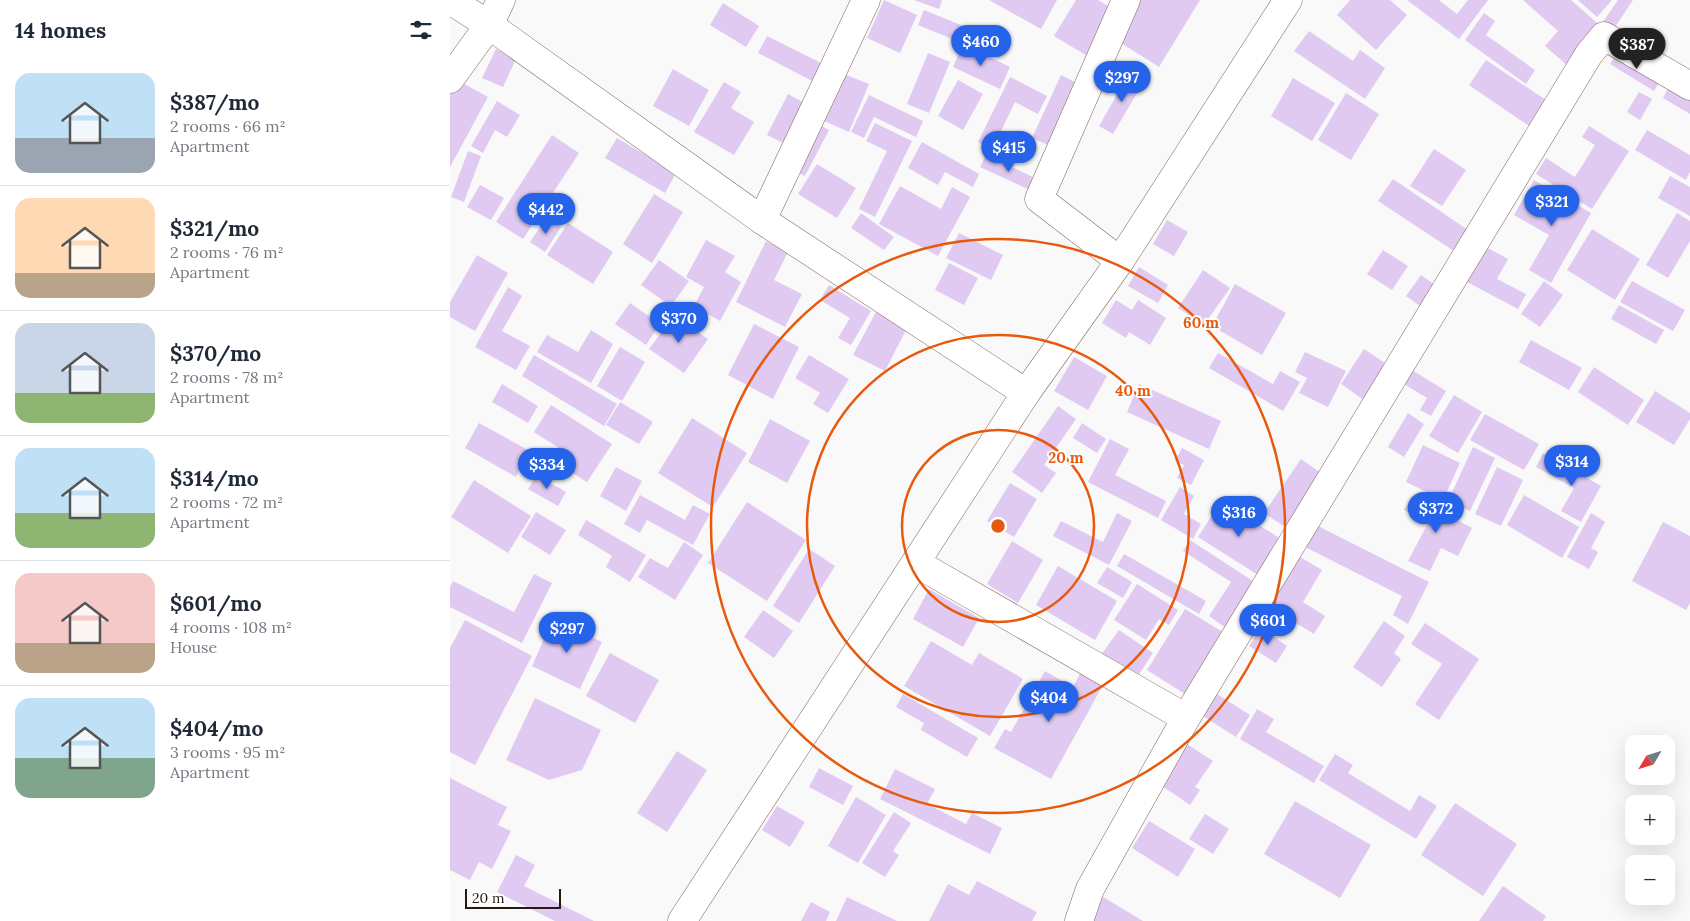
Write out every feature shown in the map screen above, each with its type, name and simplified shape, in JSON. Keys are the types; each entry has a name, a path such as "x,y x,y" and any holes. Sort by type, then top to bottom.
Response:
{"street":[{"path":"450,0 489,25 762,220 1026,393"},
{"path":"450,79 489,25 501,0"},
{"path":"762,220 866,0"},
{"path":"1120,261 1038,199 1126,0"},
{"path":"682,921 1026,393 1120,261 1288,0"},
{"path":"1079,921 1090,889 1186,718 1589,54 1604,36 1690,86"},
{"path":"916,563 1186,718"}],"building":[{"path":"884,0 917,15 900,53 867,38"},
{"path":"914,0 942,0 939,9"},
{"path":"989,0 1057,0 1041,29"},
{"path":"1076,0 1098,0 1116,11 1089,57 1054,36"},
{"path":"1137,0 1200,0 1159,67 1113,38"},
{"path":"1350,0 1390,0 1407,15 1376,50 1337,15"},
{"path":"1407,0 1439,0 1457,14 1468,0 1488,0 1459,39"},
{"path":"1523,0 1571,0 1603,28 1569,67 1545,46 1558,31"},
{"path":"1578,0 1612,0 1597,17"},
{"path":"1618,0 1633,0 1613,30 1602,23"},
{"path":"723,3 759,26 746,47 710,25"},
{"path":"924,10 1005,43 999,58 918,25"},
{"path":"1484,13 1495,21 1486,35 1535,70 1526,84 1465,40"},
{"path":"1309,31 1353,61 1360,50 1385,68 1365,99 1294,51"},
{"path":"767,36 829,67 820,85 758,53"},
{"path":"963,44 1010,67 1000,89 953,67"},
{"path":"1620,48 1664,75 1654,91 1610,64"},
{"path":"496,49 516,59 503,87 482,78"},
{"path":"928,53 950,62 929,113 907,104"},
{"path":"1486,60 1549,102 1532,128 1469,85"},
{"path":"673,69 709,90 689,126 653,106"},
{"path":"1130,72 1144,81 1113,134 1099,126"},
{"path":"842,73 869,84 849,132 822,120"},
{"path":"1061,75 1079,84 1050,146 1032,138"},
{"path":"1010,77 1047,96 1038,114 1015,102 992,150 978,142"},
{"path":"1293,78 1335,103 1312,141 1271,116"},
{"path":"457,80 488,97 450,167 450,94"},
{"path":"958,80 983,94 963,130 938,116"},
{"path":"1672,81 1690,91 1690,114 1663,98"},
{"path":"724,82 741,92 731,108 754,122 734,155 694,132"},
{"path":"1639,92 1652,99 1640,120 1627,112"},
{"path":"1346,93 1379,114 1351,160 1318,140"},
{"path":"788,94 808,105 787,145 767,135"},
{"path":"869,95 923,121 916,137 874,117 864,138 851,132"},
{"path":"497,101 520,115 507,137 495,130 483,153 471,146"},
{"path":"815,122 829,130 805,176 790,169"},
{"path":"875,123 912,141 875,217 859,209 887,151 866,141"},
{"path":"1589,126 1629,151 1592,209 1536,174 1546,158 1575,177 1595,145 1582,137"},
{"path":"1647,130 1690,155 1690,172 1686,180 1635,150"},
{"path":"552,135 579,153 523,239 496,222"},
{"path":"617,138 676,173 665,193 605,158"},
{"path":"922,142 979,174 973,187 945,172 938,185 908,168"},
{"path":"1434,149 1466,170 1442,206 1410,186"},
{"path":"468,151 481,156 464,202 451,197"},
{"path":"986,155 1037,179 1032,191 980,167"},
{"path":"817,164 856,188 837,218 798,194"},
{"path":"1670,176 1690,187 1690,216 1658,198"},
{"path":"1393,179 1474,234 1460,255 1378,201"},
{"path":"1534,180 1591,213 1551,283 1529,270 1549,235 1514,215"},
{"path":"480,185 504,198 491,220 467,207"},
{"path":"900,186 941,209 952,187 970,197 938,256 879,224"},
{"path":"654,194 683,212 652,263 623,244"},
{"path":"861,213 894,237 884,250 851,228"},
{"path":"1677,213 1690,221 1690,241 1668,278 1646,265"},
{"path":"547,217 561,227 545,252 530,242"},
{"path":"1167,220 1188,232 1174,256 1153,244"},
{"path":"568,223 613,252 593,284 547,255"},
{"path":"1592,229 1640,259 1615,300 1567,270"},
{"path":"959,233 1003,255 991,280 946,258"},
{"path":"706,240 735,256 725,272 741,282 720,321 694,306 704,287 686,277"},
{"path":"766,241 788,252 774,280 802,294 785,327 736,302"},
{"path":"1486,247 1508,259 1497,279 1526,294 1518,309 1467,282"},
{"path":"1383,250 1408,266 1392,290 1367,274"},
{"path":"477,255 508,273 475,331 450,317 450,302"},
{"path":"659,260 689,281 671,306 641,285"},
{"path":"949,263 978,278 964,305 935,290"},
{"path":"1139,267 1168,285 1158,303 1128,286"},
{"path":"1203,270 1230,288 1204,325 1178,308"},
{"path":"1421,275 1442,290 1427,311 1406,296"},
{"path":"1544,281 1563,295 1540,327 1521,314"},
{"path":"1632,281 1685,310 1673,331 1620,302"},
{"path":"1235,284 1286,313 1262,355 1212,326"},
{"path":"829,285 871,311 851,345 838,338 850,318 820,300"},
{"path":"508,287 522,296 502,331 530,346 516,370 475,347"},
{"path":"1116,300 1132,310 1138,300 1166,318 1150,345 1129,332 1126,338 1102,323"},
{"path":"630,303 660,324 646,345 615,324"},
{"path":"1619,305 1664,330 1656,344 1611,319"},
{"path":"877,310 908,326 885,371 853,355"},
{"path":"674,315 708,339 684,373 649,349"},
{"path":"754,324 799,347 773,399 728,375"},
{"path":"591,330 613,344 591,383 537,352 547,335 578,352"},
{"path":"1531,340 1582,368 1569,390 1519,362"},
{"path":"620,347 645,362 622,401 597,386"},
{"path":"1364,349 1394,369 1371,405 1341,384"},
{"path":"1305,352 1346,371 1328,407 1299,393 1307,378 1295,372"},
{"path":"1218,353 1273,384 1280,371 1300,382 1283,411 1209,368"},
{"path":"534,355 617,404 604,426 522,376"},
{"path":"809,355 849,379 828,413 813,404 820,393 795,378"},
{"path":"1074,357 1107,376 1088,410 1054,391"},
{"path":"1594,367 1644,400 1628,425 1578,392"},
{"path":"1412,370 1446,391 1431,416 1420,410 1427,398 1404,384"},
{"path":"502,384 538,406 528,423 492,402"},
{"path":"1139,384 1221,421 1209,449 1127,412"},
{"path":"1655,391 1690,413 1690,419 1674,445 1636,422"},
{"path":"1454,395 1482,412 1458,453 1429,436"},
{"path":"620,402 653,422 639,444 606,425"},
{"path":"551,405 612,444 587,482 563,467 570,455 534,432"},
{"path":"1058,406 1076,419 1044,465 1056,473 1042,493 1012,472"},
{"path":"1408,413 1424,424 1404,457 1388,447"},
{"path":"1485,414 1539,444 1524,470 1470,440"},
{"path":"692,418 747,453 713,507 658,473"},
{"path":"770,419 810,441 787,483 748,462"},
{"path":"479,423 530,451 516,477 465,448"},
{"path":"1082,423 1106,439 1097,453 1073,438"},
{"path":"1110,439 1129,449 1115,475 1166,501 1158,518 1088,482"},
{"path":"1423,445 1460,463 1443,500 1406,482"},
{"path":"1473,447 1495,458 1470,511 1448,501"},
{"path":"1182,448 1204,460 1191,485 1177,478 1184,465 1175,461"},
{"path":"1543,453 1601,486 1581,522 1561,511 1574,488 1536,467"},
{"path":"1301,459 1324,475 1288,529 1264,513"},
{"path":"616,467 642,481 626,511 600,496"},
{"path":"1497,467 1523,480 1501,526 1475,514"},
{"path":"537,475 566,492 558,506 528,489"},
{"path":"474,480 531,516 508,553 451,517"},
{"path":"1010,483 1037,499 1014,537 987,521"},
{"path":"1180,487 1194,496 1184,514 1201,524 1193,539 1161,520"},
{"path":"640,495 685,520 693,505 710,514 693,545 647,520 640,533 624,524"},
{"path":"1524,495 1579,527 1562,558 1507,525"},
{"path":"1412,496 1472,528 1458,556 1441,548 1430,571 1408,561 1428,523 1404,510"},
{"path":"1221,501 1281,539 1258,575 1198,537"},
{"path":"747,502 806,540 767,601 708,563"},
{"path":"536,512 566,530 550,555 521,537"},
{"path":"1117,513 1132,521 1109,565 1053,536 1061,521 1103,542"},
{"path":"1591,513 1605,522 1591,548 1598,552 1589,569 1567,557"},
{"path":"586,520 646,555 630,582 606,567 612,556 578,535"},
{"path":"1663,522 1690,536 1690,603 1686,610 1632,581"},
{"path":"1316,525 1429,582 1408,624 1393,615 1402,596 1305,547"},
{"path":"1190,540 1256,583 1226,628 1209,616 1231,582 1183,551"},
{"path":"1012,541 1043,560 1018,603 987,584"},
{"path":"684,542 703,555 675,600 638,577 650,558 668,568"},
{"path":"809,549 835,566 799,623 773,606"},
{"path":"1124,554 1206,601 1199,614 1117,566"},
{"path":"1295,554 1322,570 1303,602 1325,616 1314,634 1265,604"},
{"path":"1058,566 1117,601 1095,640 1036,605"},
{"path":"1107,567 1132,582 1123,598 1097,583"},
{"path":"534,574 552,583 522,643 450,607 450,587 453,581 514,612"},
{"path":"1137,584 1178,610 1169,625 1159,619 1146,640 1114,620"},
{"path":"929,589 979,618 963,647 913,619"},
{"path":"1185,609 1226,634 1188,696 1147,670"},
{"path":"763,610 793,631 774,658 744,637"},
{"path":"553,619 602,642 580,689 532,666"},
{"path":"465,620 532,656 475,765 450,752 450,648"},
{"path":"1384,621 1405,636 1394,653 1401,659 1382,687 1353,667"},
{"path":"1425,623 1479,659 1439,720 1415,704 1442,664 1411,644"},
{"path":"1261,628 1287,646 1276,663 1249,646"},
{"path":"1119,630 1153,653 1136,679 1101,655"},
{"path":"931,641 972,665 979,653 1023,679 990,736 904,686"},
{"path":"610,653 659,680 635,723 586,696"},
{"path":"1045,671 1073,687 1081,672 1103,685 1051,779 994,748 1005,729 1011,732"},
{"path":"903,694 978,738 967,757 921,730 924,723 896,707"},
{"path":"1217,694 1250,715 1236,737 1203,716"},
{"path":"535,698 601,730 582,770 549,780 506,760"},
{"path":"1257,709 1274,719 1266,732 1324,766 1314,783 1240,739"},
{"path":"1187,744 1213,761 1195,787 1200,790 1190,805 1159,784"},
{"path":"677,751 707,770 667,832 637,813"},
{"path":"1335,754 1353,765 1348,773 1410,811 1419,795 1437,806 1416,839 1319,780"},
{"path":"819,768 853,786 843,805 809,787"},
{"path":"895,769 935,789 927,804 966,824 972,813 1002,828 990,854 880,799"},
{"path":"450,778 507,807 498,825 511,831 492,869 479,862 470,880 450,870"},
{"path":"856,797 886,815 858,863 828,846"},
{"path":"1295,801 1371,845 1340,898 1264,854"},
{"path":"1455,803 1517,844 1483,896 1421,855"},
{"path":"777,806 805,822 790,847 762,830"},
{"path":"894,812 911,823 893,851 899,855 885,877 862,863"},
{"path":"1205,814 1229,829 1213,854 1189,839"},
{"path":"1149,821 1195,849 1178,877 1132,848"},
{"path":"516,855 535,865 524,886 594,921 555,921 497,892"},
{"path":"977,881 1037,912 1032,921 929,921 948,884 969,895"},
{"path":"1503,886 1546,916 1543,921 1479,921"},
{"path":"1100,895 1143,921 1089,921"},
{"path":"847,897 897,921 836,921"},
{"path":"811,902 830,912 826,921 801,921"}]}
